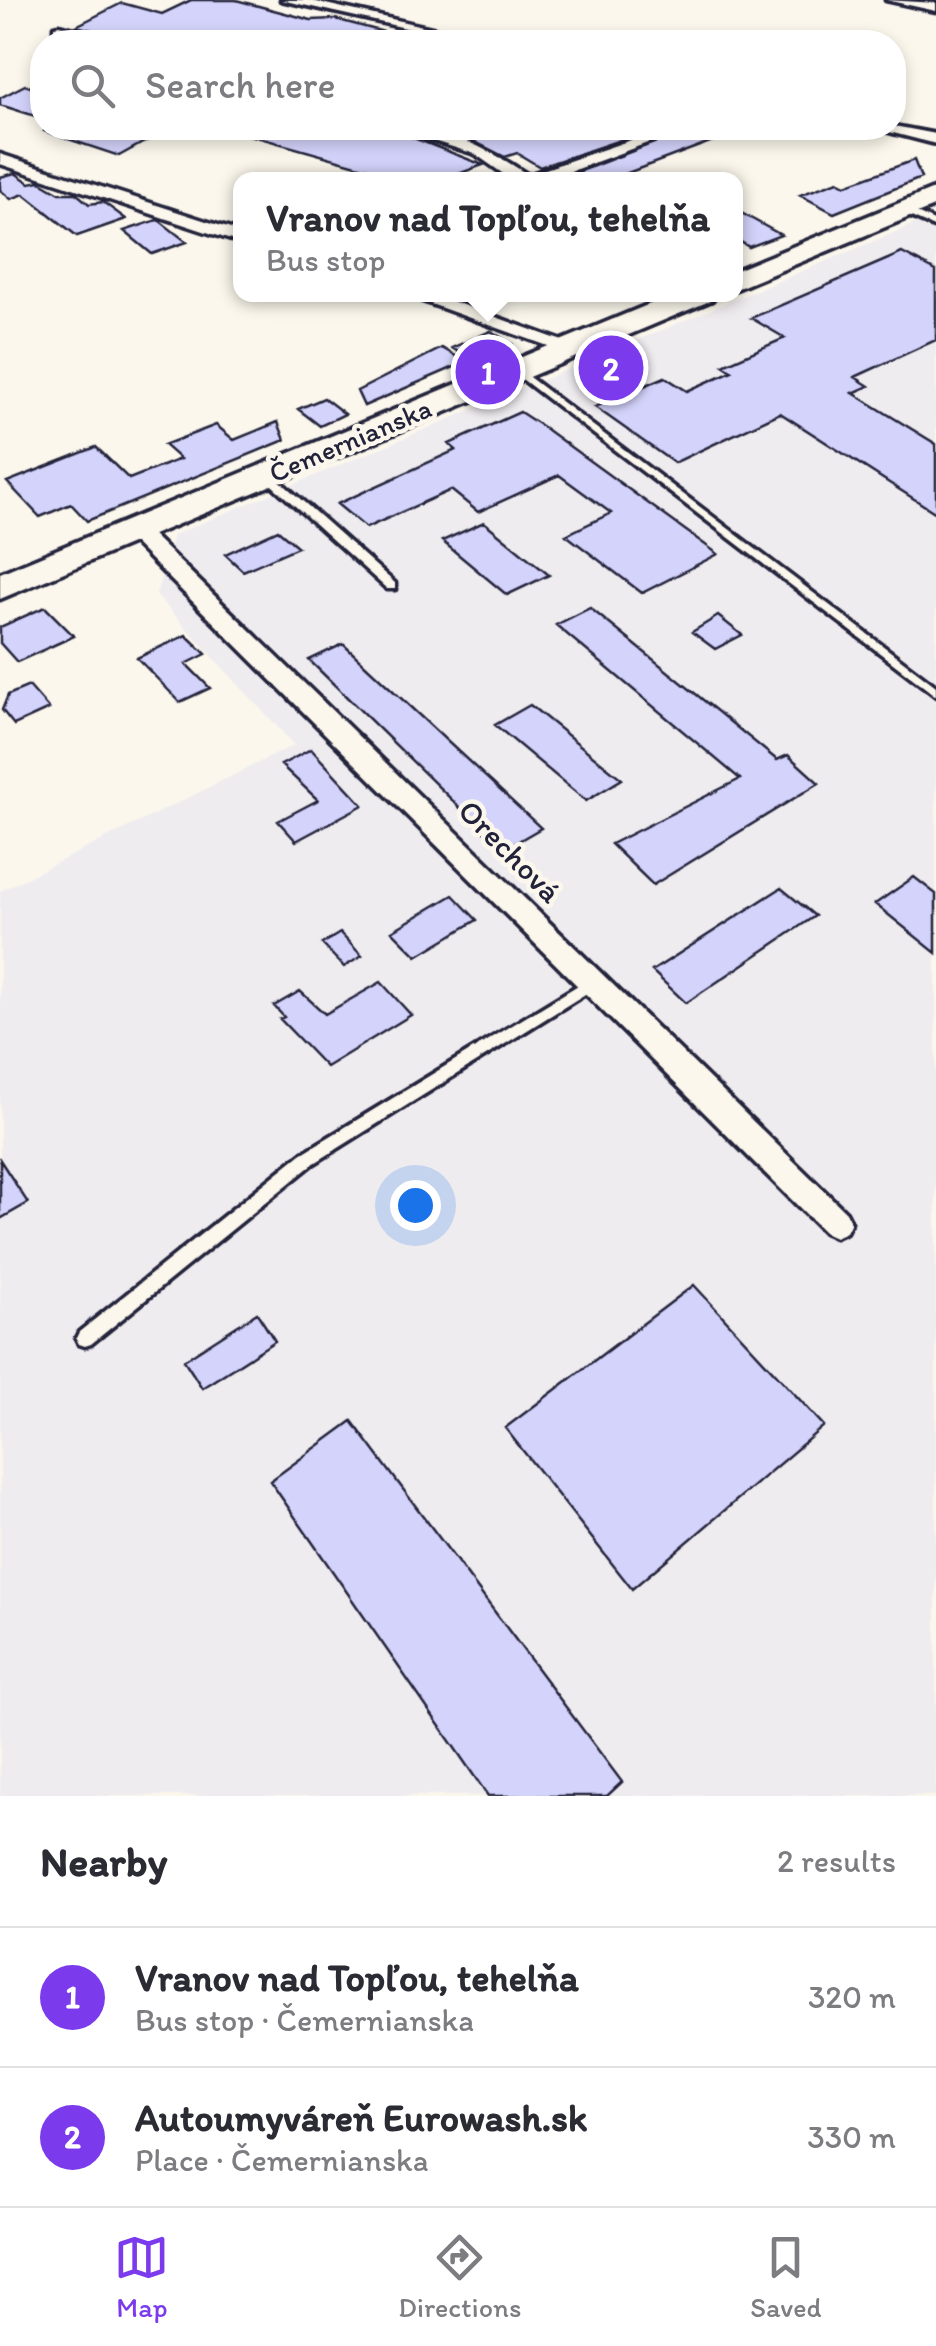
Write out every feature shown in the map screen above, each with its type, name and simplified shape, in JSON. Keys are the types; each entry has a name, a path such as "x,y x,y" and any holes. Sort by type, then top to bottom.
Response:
{"main road":[{"path":"743,277 936,196"},
{"name":"Čemernianska","path":"0,587 682,302"}],"street":[{"path":"288,0 429,30"},
{"path":"893,0 936,7"},
{"path":"906,133 936,139"},
{"path":"442,140 481,151 514,172"},
{"path":"551,172 645,140"},
{"path":"6,165 233,236"},
{"path":"436,302 572,348"},
{"name":"Orechová","path":"135,531 835,1222"}],"lane":[{"path":"903,210 936,225"},
{"path":"517,370 936,692"},
{"path":"267,475 390,586"},
{"path":"85,1338 306,1159 592,982"}],"shaded area":[{"path":"936,215 936,1796 0,1796 0,891 294,745 156,595 173,535 729,302 743,302 743,296"}],"building":[{"path":"191,0 236,0 311,20 335,19 376,30 92,30 76,26 122,3 162,14"},
{"path":"25,85 30,87 30,114 0,105 0,98"},
{"path":"71,140 146,141 119,156"},
{"path":"267,140 419,140 483,165 464,172 381,172"},
{"path":"471,140 620,140 540,167 517,153 505,157"},
{"path":"661,140 715,140 630,172 578,172"},
{"path":"914,160 921,178 834,213 800,195 838,181 846,185"},
{"path":"15,173 30,183 39,181 60,193 76,193 89,204 103,202 126,219 77,236 24,194 11,199 0,190 0,177"},
{"path":"743,214 781,235 749,247 743,243"},
{"path":"157,220 187,242 152,254 124,231"},
{"path":"902,253 936,271 936,340 855,377 869,386 853,393 936,444 936,513 780,413 674,463 595,407 665,377 687,391 732,371 723,365 785,338 751,318"},
{"path":"491,331 512,344 499,350 507,355 483,367 452,348"},
{"path":"442,348 466,362 364,406 357,391"},
{"path":"324,398 345,414 320,426 298,409"},
{"path":"520,412 718,554 642,593 566,535 611,513 559,475 478,512 451,490 366,528 337,504 456,450 449,444"},
{"path":"278,422 285,440 87,521 71,504 40,517 7,482 96,447 129,479 180,459 164,445 216,425 234,440"},
{"path":"484,522 549,575 507,595 442,541"},
{"path":"278,530 298,547 243,571 225,554"},
{"path":"45,607 74,636 17,662 0,643 0,627"},
{"path":"590,608 777,760 788,755 819,783 653,885 611,844 740,779 556,625"},
{"path":"718,616 742,635 715,649 692,632"},
{"path":"186,635 206,654 186,664 210,688 180,702 137,658"},
{"path":"343,644 541,828 503,850 309,660"},
{"path":"29,686 49,709 14,725 2,710 8,695"},
{"path":"530,705 622,779 586,801 495,725"},
{"path":"311,749 363,805 296,841 278,821 318,800 281,765"},
{"path":"914,877 936,894 936,953 875,904"},
{"path":"781,888 815,916 686,1003 652,971"},
{"path":"453,895 477,920 417,956 392,931"},
{"path":"340,933 362,956 344,967 322,944"},
{"path":"381,982 411,1015 326,1067 280,1019 284,1017 274,1006 300,991 325,1014"},
{"path":"0,1160 28,1203 0,1219"},
{"path":"694,1285 824,1426 632,1589 505,1428"},
{"path":"257,1313 275,1341 202,1388 184,1360"},
{"path":"352,1421 622,1782 607,1796 488,1796 270,1481"}],"place":[{"name":"Autoumyváreň Eurowash.sk","path":"611,368"},
{"name":"Vranov nad Topľou, tehelňa","path":"488,372"}]}
